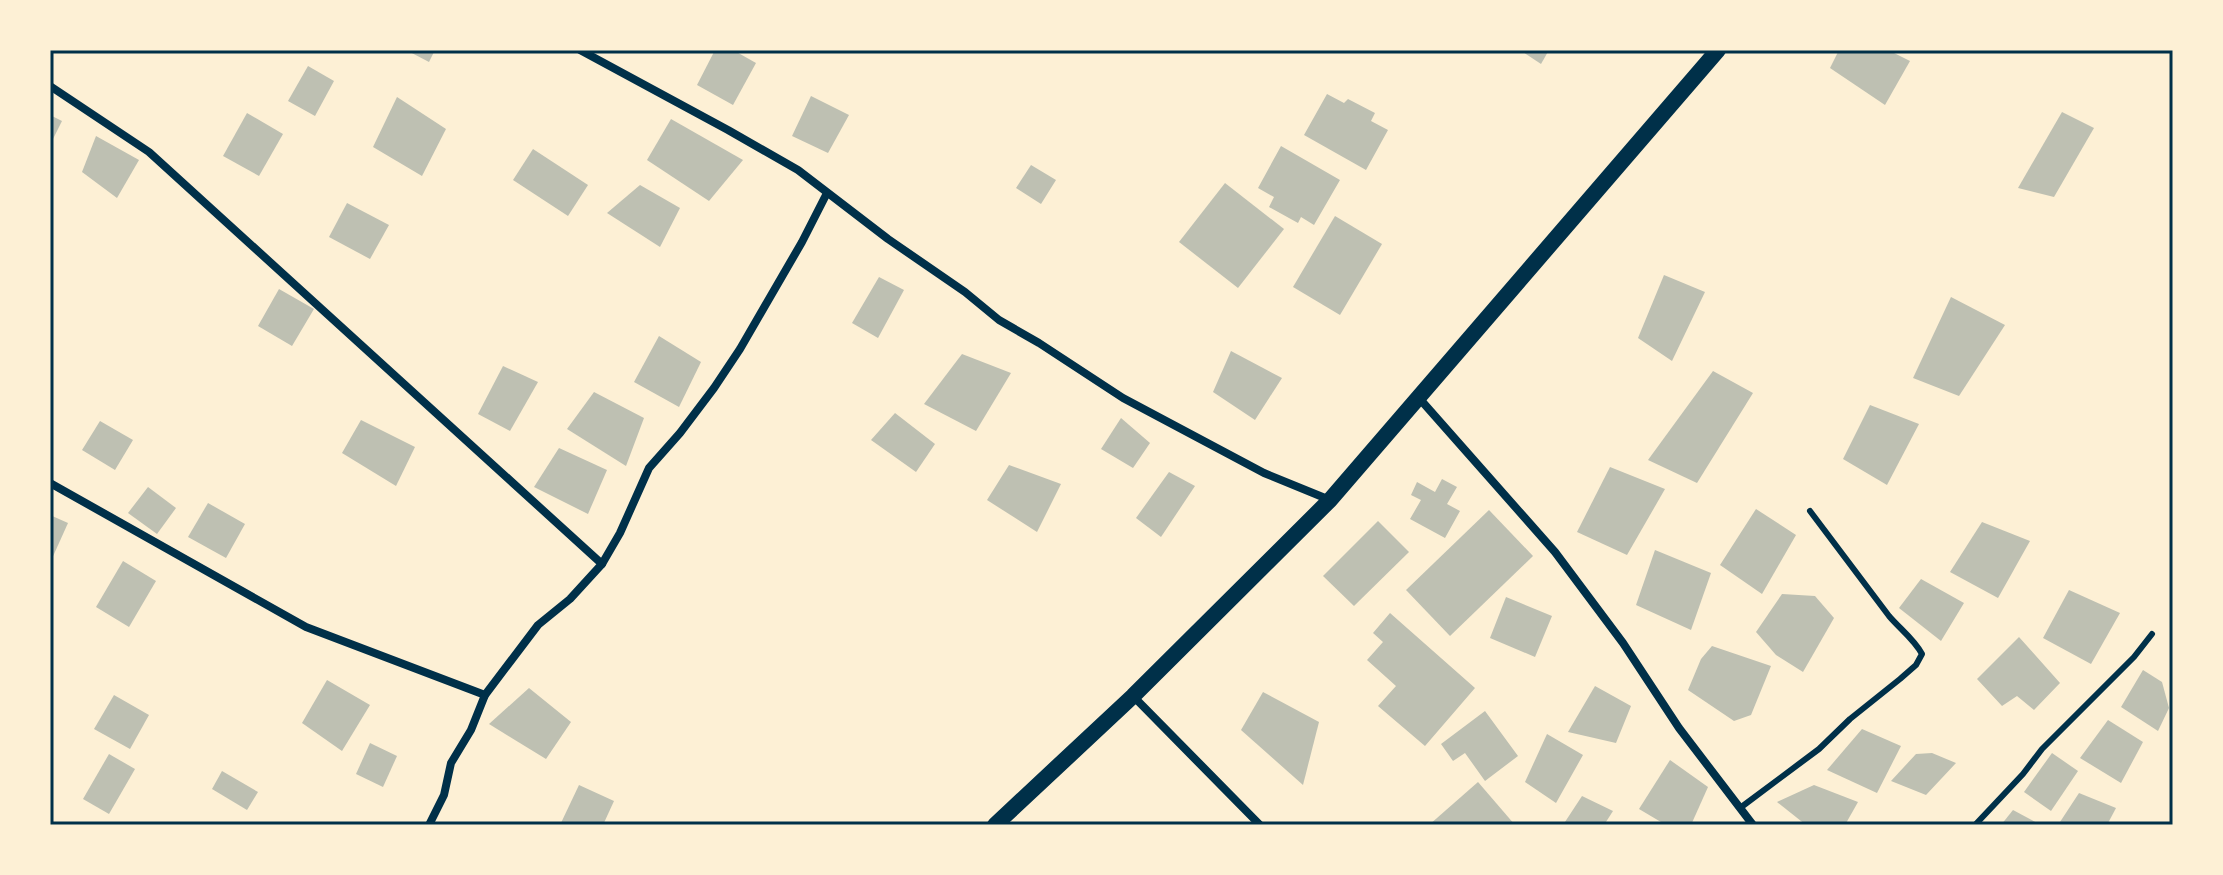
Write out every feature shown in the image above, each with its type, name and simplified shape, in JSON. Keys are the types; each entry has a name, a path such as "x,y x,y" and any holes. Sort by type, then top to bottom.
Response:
{"main road":[{"path":"995,825 1133,696 1330,500 1718,50"}],"street":[{"path":"580,50 798,170 999,320 1123,398 1264,473 1330,500"},
{"path":"50,86 149,152 602,564"},
{"path":"429,825 444,795 451,763 471,730 485,695 538,625 570,599 602,564 620,533 649,468 680,433 740,349 827,193"},
{"path":"1419,398 1555,552 1623,643 1679,728 1753,825"},
{"path":"50,483 306,627 485,695"},
{"path":"1133,696 1260,825"}],"lane":[{"path":"1740,808 1819,749 1916,665 1922,654 1917,644 1889,616 1810,511"},
{"path":"1975,825 2042,749 2134,657 2152,634"}],"building":[{"path":"406,50 435,50 429,62"},
{"path":"715,50 733,50 756,63 733,105 697,85"},
{"path":"1520,50 1549,50 1541,64"},
{"path":"1839,50 1888,50 1910,61 1885,105 1830,68"},
{"path":"308,66 334,81 315,116 288,101"},
{"path":"1327,94 1344,103 1348,99 1375,113 1371,121 1388,130 1366,170 1304,135"},
{"path":"811,96 849,115 828,153 792,136"},
{"path":"397,97 446,129 422,176 373,147"},
{"path":"2062,112 2094,128 2054,197 2018,188"},
{"path":"247,113 283,134 259,176 223,156"},
{"path":"50,115 62,121 50,145"},
{"path":"671,119 743,160 709,201 647,160"},
{"path":"96,136 139,160 117,198 82,172"},
{"path":"1281,146 1340,180 1314,225 1301,217 1298,223 1269,207 1274,197 1258,188"},
{"path":"533,149 588,185 568,216 513,180"},
{"path":"1031,165 1056,180 1041,204 1016,188"},
{"path":"1225,183 1284,229 1238,288 1179,242"},
{"path":"640,185 680,208 660,247 607,213"},
{"path":"347,203 389,225 370,259 329,237"},
{"path":"1335,216 1382,244 1340,315 1293,287"},
{"path":"1664,275 1705,292 1672,361 1638,338"},
{"path":"879,277 904,290 878,338 852,323"},
{"path":"279,289 314,309 292,346 258,326"},
{"path":"1951,297 2005,325 1959,396 1913,378"},
{"path":"659,336 701,362 679,407 634,382"},
{"path":"1231,351 1282,378 1255,420 1213,392"},
{"path":"962,354 1011,373 976,431 924,404"},
{"path":"503,366 538,382 510,431 478,414"},
{"path":"1713,371 1753,393 1697,483 1648,460"},
{"path":"594,392 644,418 626,466 567,429"},
{"path":"1870,405 1919,424 1887,485 1843,459"},
{"path":"895,413 935,444 916,472 871,440"},
{"path":"1121,418 1150,443 1133,468 1101,449"},
{"path":"361,420 415,447 396,486 342,453"},
{"path":"100,421 133,440 115,470 82,450"},
{"path":"559,448 607,470 588,514 534,487"},
{"path":"1009,465 1061,484 1037,532 987,500"},
{"path":"1610,467 1665,489 1627,555 1577,532"},
{"path":"1169,472 1195,486 1161,537 1136,518"},
{"path":"1442,479 1457,487 1447,504 1460,511 1445,538 1410,519 1421,500 1411,495 1417,482 1435,492"},
{"path":"148,487 176,508 157,534 128,513"},
{"path":"208,503 245,524 226,558 188,537"},
{"path":"1756,509 1796,535 1762,594 1720,565"},
{"path":"1489,510 1533,556 1450,636 1406,590"},
{"path":"50,515 68,523 50,563"},
{"path":"1378,521 1409,552 1354,606 1323,576"},
{"path":"1982,522 2030,541 1998,598 1950,572"},
{"path":"1655,550 1711,573 1691,630 1636,605"},
{"path":"123,561 156,581 129,627 96,607"},
{"path":"1921,579 1964,603 1941,641 1899,608"},
{"path":"2069,590 2120,613 2091,664 2043,638"},
{"path":"1782,594 1815,596 1834,618 1803,672 1776,655 1756,632"},
{"path":"1506,597 1552,616 1535,657 1490,638"},
{"path":"1390,613 1475,688 1425,746 1378,706 1396,686 1367,660 1383,642 1373,633"},
{"path":"2019,637 2060,683 2034,710 2017,696 2002,706 1977,679"},
{"path":"1712,646 1771,666 1751,715 1734,721 1688,690 1701,659"},
{"path":"2143,670 2162,682 2169,708 2158,731 2121,707"},
{"path":"327,680 370,705 342,751 302,723"},
{"path":"1595,686 1631,706 1616,743 1568,732"},
{"path":"529,688 571,722 546,759 489,724"},
{"path":"1263,692 1319,722 1303,785 1241,730"},
{"path":"114,695 149,715 130,749 94,729"},
{"path":"1485,711 1518,756 1485,781 1465,753 1453,761 1441,744"},
{"path":"2108,720 2143,742 2121,783 2080,758"},
{"path":"1862,729 1901,746 1877,793 1827,770"},
{"path":"1547,734 1583,755 1556,803 1525,782"},
{"path":"370,743 397,756 383,787 356,774"},
{"path":"1932,753 1956,763 1926,795 1891,781 1916,754"},
{"path":"2052,753 2078,771 2051,811 2024,792"},
{"path":"109,754 135,769 109,814 83,799"},
{"path":"1670,760 1708,787 1691,825 1666,825 1639,809"},
{"path":"222,771 258,792 247,810 212,789"},
{"path":"1478,782 1515,825 1429,825"},
{"path":"579,785 614,801 603,825 560,825"},
{"path":"1814,785 1858,802 1845,825 1806,825 1777,802"},
{"path":"2079,793 2116,808 2107,825 2058,825"},
{"path":"1582,796 1613,811 1604,825 1563,825"},
{"path":"2013,810 2041,825 2001,825"}]}
